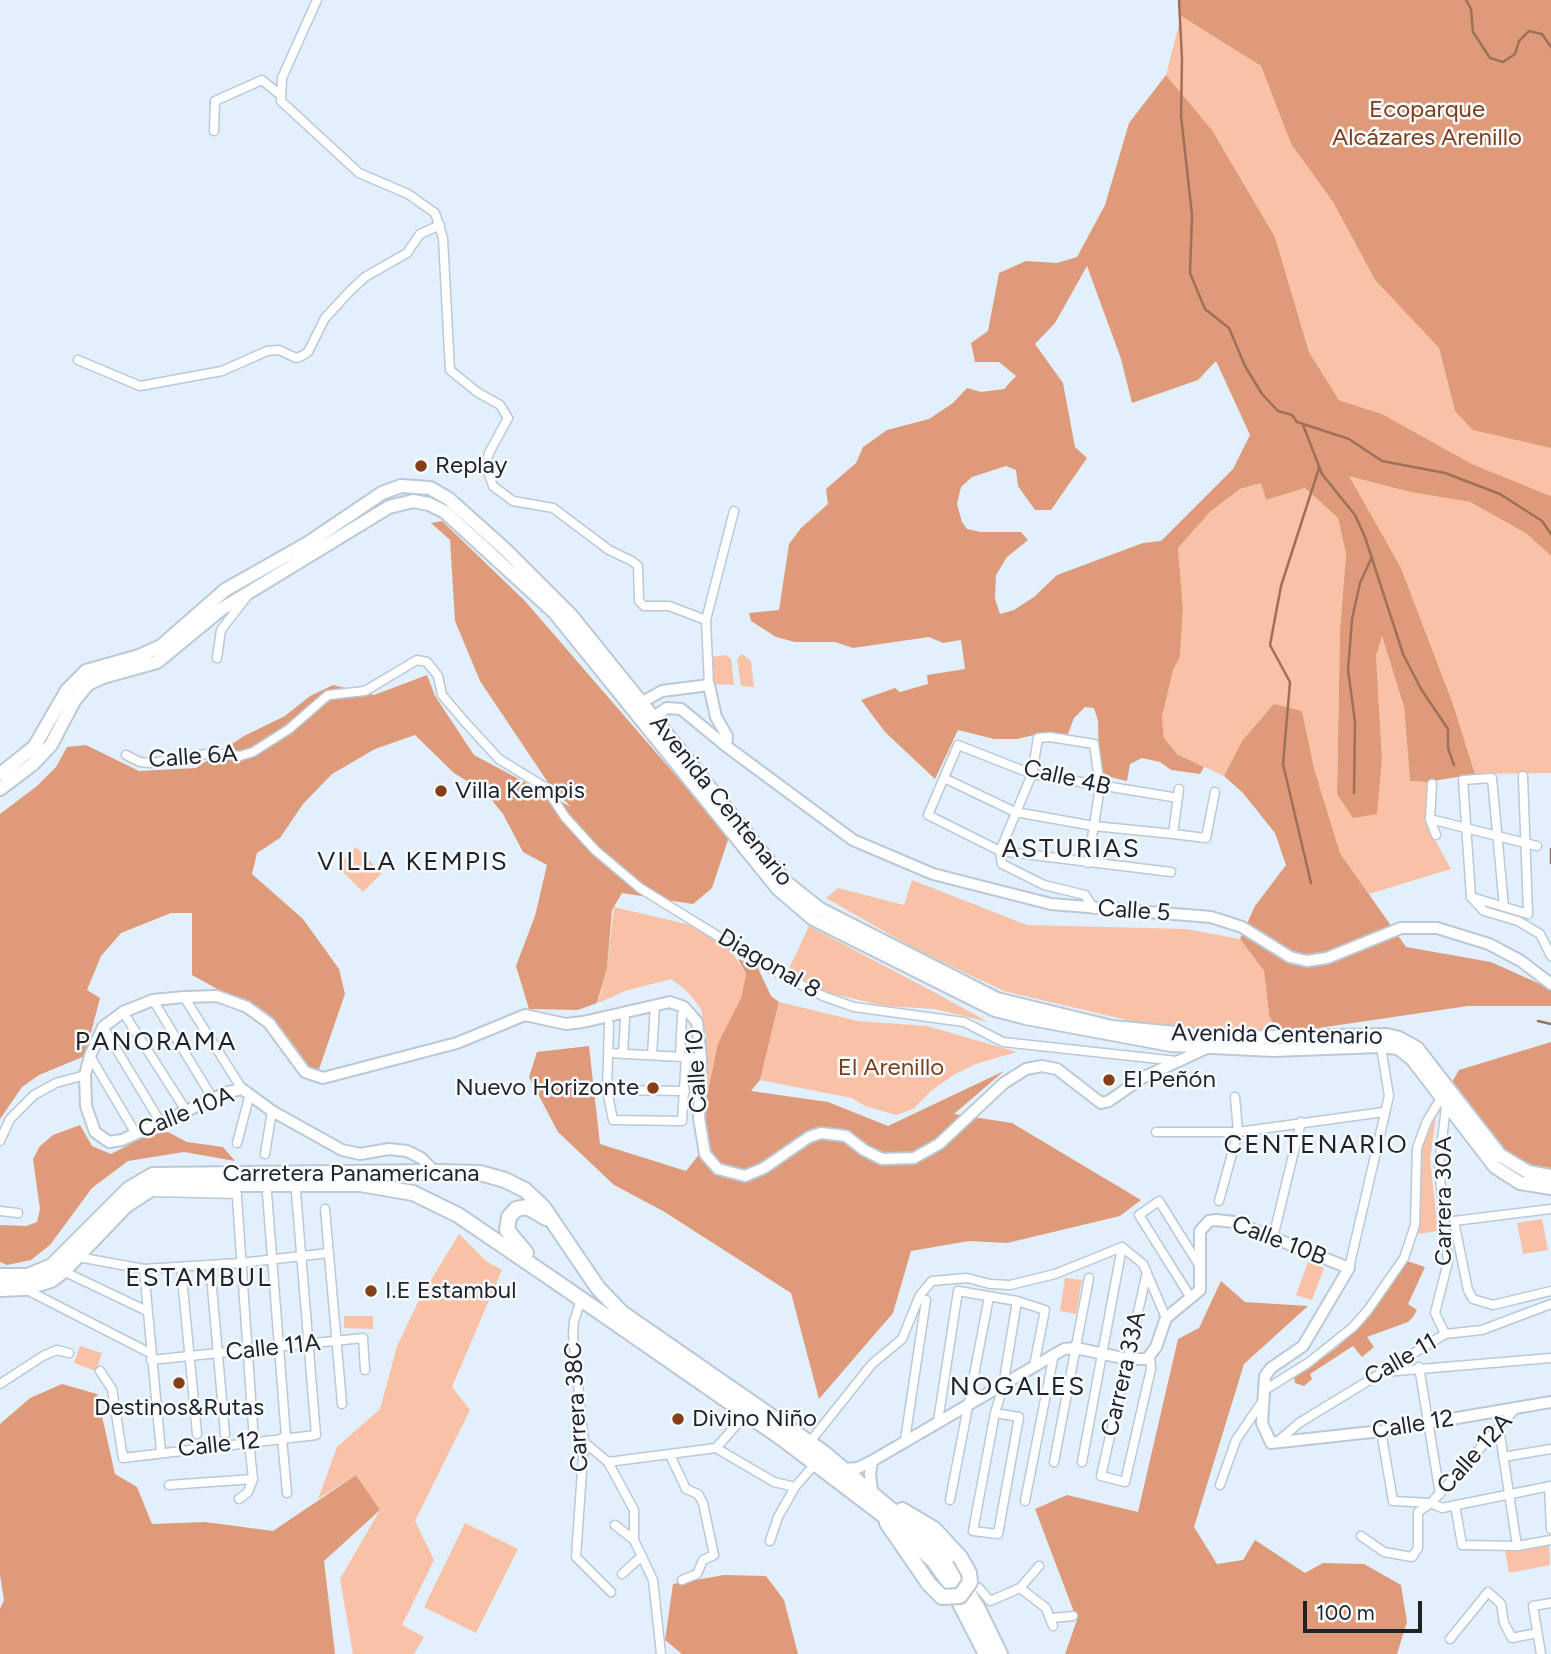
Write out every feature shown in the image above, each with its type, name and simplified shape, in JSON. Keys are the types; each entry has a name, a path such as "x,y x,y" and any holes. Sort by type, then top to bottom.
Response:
{"highway":[{"name":"Carretera Panamericana","path":"0,1276 28,1276 52,1266 129,1189 153,1175 435,1172 480,1174 506,1180 535,1199 598,1288 622,1313 844,1469 938,1550 963,1584 1000,1654"},
{"name":"Carretera Panamericana","path":"0,1289 24,1289 38,1285 63,1271 125,1206 143,1192 168,1184 237,1189 370,1185 413,1194 458,1216 555,1281 746,1414 883,1515 923,1549 950,1584 986,1654"},
{"path":"555,1281 515,1242 507,1230 507,1223 513,1211 527,1207 541,1213 561,1234"},
{"path":"875,1493 934,1530 960,1557 969,1573 970,1582 960,1596 942,1597 929,1584 896,1540 883,1515"}],"main road":[{"name":"Avenida Centenario","path":"0,774 34,747 67,690 86,671 139,656 161,646 225,590 308,543 382,493 401,486 430,488 449,499 548,590 778,889 813,919 995,1010 1106,1035 1207,1048 1273,1050 1390,1046 1413,1052"},
{"name":"Avenida Centenario","path":"0,789 33,764 51,745 74,701 88,684 103,677 158,662 220,610 250,589 389,507 403,502 422,502 445,512 542,600 596,655"},
{"name":"Avenida Centenario","path":"648,721 786,882 831,915 997,999 1112,1027 1228,1038 1387,1035 1399,1038 1413,1052 1487,1159 1506,1176 1531,1187 1551,1188"},
{"name":"Avenida Centenario","path":"1444,1098 1500,1155 1528,1172 1551,1176"}],"street":[{"path":"279,94 282,78 317,0"},
{"path":"214,131 215,101 262,80 279,94 284,107 359,173 420,201 435,213 440,225 450,370 477,392 500,405 508,418 488,453 486,466 493,486 513,501 553,508 609,551 632,561 638,566 639,601 644,606 669,606 706,620"},
{"path":"78,360 140,386 222,371 267,351 279,350 296,358 302,356 309,352 324,318 351,290 365,277 407,253 420,234 440,225"},
{"path":"726,746 727,736 716,717 709,685 706,620 734,511"},
{"path":"217,659 221,631 244,602 250,589"},
{"name":"Diagonal 8","path":"402,668 417,660 426,662 438,676 442,695 499,759 546,788 565,817 595,850 640,888 775,971 823,996 854,1007 964,1021 1003,1042 1180,1061"},
{"name":"Calle 6A","path":"126,755 140,762 152,763 212,753 240,756 253,752 289,729 328,695 365,691 402,668"},
{"path":"636,706 662,691 709,685"},
{"name":"Calle 5","path":"648,721 667,709 681,709 726,746 853,840 933,874 1036,901 1094,909 1211,916 1242,927 1290,957 1307,961 1327,958 1401,928 1437,928 1489,944 1521,961 1551,984"},
{"path":"1088,863 1100,787 1094,744 1050,737 1038,738 1032,774 1000,851 1005,867 1044,885 1086,895 1094,909"},
{"name":"Calle 4B","path":"944,778 958,745 1032,774 1100,787 1178,793 1171,834"},
{"path":"1471,897 1528,914 1524,776"},
{"path":"1171,872 1000,851 928,815 944,778 1015,812 1094,827 1206,838 1214,792"},
{"path":"1504,907 1492,778 1463,780 1471,897 1485,911 1518,921 1540,934 1551,956"},
{"path":"1432,784 1430,819 1436,835"},
{"path":"1430,819 1537,846"},
{"name":"Calle 10","path":"122,1139 109,1142 94,1132 86,1106 85,1075 90,1056 103,1027 123,1012 153,1000 184,997 217,996 247,1007 269,1023 304,1072 318,1077 338,1076 457,1043 525,1015 566,1024 670,1002 684,1007 697,1022 701,1058 699,1118 705,1154 719,1169 745,1176 764,1168 809,1137 821,1133 846,1136 864,1150 882,1158 914,1158 939,1144 1004,1083 1026,1069 1042,1066 1057,1069 1101,1103 1109,1101 1142,1079 1228,1038"},
{"path":"184,997 246,1092 237,1143"},
{"path":"153,1000 213,1099"},
{"path":"652,1055 655,1005"},
{"path":"123,1012 187,1112"},
{"path":"609,1024 607,1090 613,1120 682,1121 685,1091 682,1014"},
{"path":"623,1054 625,1019"},
{"path":"103,1027 161,1123"},
{"path":"609,1053 701,1058"},
{"path":"1275,1444 1264,1432 1263,1396 1268,1371 1303,1346 1349,1268 1389,1096 1382,1053"},
{"path":"90,1056 136,1134"},
{"path":"0,1142 10,1119 34,1095 56,1083 85,1075"},
{"path":"607,1090 685,1091"},
{"name":"Calle 10A","path":"122,1139 213,1099 246,1092 272,1111 342,1150 360,1154 389,1149 407,1151 421,1158 435,1172"},
{"path":"1219,1200 1238,1132 1235,1097"},
{"path":"1220,1485 1236,1440 1263,1396 1353,1327 1375,1301 1404,1258 1415,1224 1417,1148 1426,1121 1444,1098"},
{"name":"Carrera 30A","path":"1444,1098 1439,1166 1448,1262 1435,1313 1445,1334"},
{"path":"265,1154 272,1111"},
{"path":"1156,1132 1238,1132 1384,1112"},
{"path":"1273,1238 1301,1122"},
{"path":"237,1189 253,1479 248,1492 239,1499"},
{"path":"296,1192 308,1343"},
{"path":"267,1193 287,1493"},
{"path":"844,1469 858,1468 872,1461 938,1421 970,1406 1054,1354 1076,1348 1127,1359 1148,1358 1166,1318 1191,1298 1200,1290 1201,1267 1159,1201 1139,1215 1191,1298"},
{"path":"325,1209 342,1404"},
{"path":"1551,1209 1454,1221 1468,1290 1473,1299 1493,1305 1551,1291"},
{"path":"0,1211 18,1213"},
{"name":"Calle 10B","path":"1201,1267 1200,1231 1209,1221 1234,1222 1349,1268"},
{"path":"809,1443 872,1364 902,1339 920,1295 932,1281 967,1278 990,1284 1010,1285 1055,1274 1122,1247 1132,1251 1147,1272 1166,1318"},
{"path":"1082,1462 1122,1247"},
{"path":"78,1257 144,1269 240,1263 329,1253"},
{"path":"210,1265 225,1434"},
{"path":"181,1267 197,1434"},
{"path":"144,1269 161,1451"},
{"path":"63,1271 146,1311"},
{"name":"Carrera 33A","path":"1147,1272 1101,1476 1125,1482 1151,1369 1148,1358"},
{"path":"1054,1461 1089,1278"},
{"path":"24,1289 151,1357"},
{"path":"938,1421 958,1291 1017,1300 1045,1310 1034,1366"},
{"path":"950,1500 989,1297"},
{"name":"Carrera 38C","path":"581,1300 574,1321 573,1335 584,1442 576,1557 611,1592"},
{"path":"905,1440 926,1300"},
{"path":"995,1413 1019,1417 998,1534 973,1531 995,1413 1003,1386 1017,1300"},
{"name":"Calle 11","path":"1275,1444 1299,1423 1445,1334 1470,1333 1551,1304"},
{"name":"Calle 11A","path":"151,1357 190,1357 363,1338 365,1370"},
{"name":"Calle 12","path":"100,1371 112,1389 123,1458 161,1451 316,1435 308,1343"},
{"path":"0,1384 43,1356 57,1350 69,1353"},
{"path":"1024,1501 1054,1354"},
{"path":"1378,1373 1419,1367 1551,1358"},
{"path":"1419,1367 1440,1494"},
{"name":"Calle 12","path":"1275,1444 1381,1431 1551,1402"},
{"name":"Calle 12A","path":"1381,1431 1393,1502 1431,1503 1517,1407"},
{"path":"716,1448 746,1414"},
{"path":"1298,1441 1296,1430 1299,1423"},
{"path":"1499,1428 1517,1546"},
{"path":"584,1442 608,1462 634,1510 634,1541"},
{"path":"608,1462 716,1448 774,1482 795,1487"},
{"name":"Calle 12A","path":"1503,1457 1551,1449"},
{"path":"670,1455 687,1489 698,1494 714,1555 703,1560 697,1574 682,1580"},
{"path":"872,1461 870,1474 875,1493"},
{"path":"770,1541 778,1517 795,1487 815,1464"},
{"path":"169,1485 253,1479"},
{"path":"1361,1536 1384,1552 1412,1557 1418,1548 1416,1516 1431,1503 1442,1508 1509,1492 1550,1486 1551,1530"},
{"path":"1455,1505 1462,1545 1517,1546 1551,1540"},
{"path":"615,1525 634,1541 653,1580 661,1654"},
{"path":"622,1574 642,1556"},
{"path":"963,1584 979,1588 990,1601 1020,1588 1040,1566"},
{"path":"1020,1588 1041,1602 1053,1622 1073,1616"},
{"path":"1450,1639 1488,1592 1501,1604 1504,1623 1512,1638 1537,1633"},
{"path":"1541,1654 1532,1606 1551,1603"}],"green space":[{"name":"Ecoparque Alcázares Arenillo","path":"1179,0 1551,0 1551,448 1473,430 1455,411 1439,348 1375,280 1333,202 1291,144 1261,66 1181,16"},
{"path":"1181,16 1261,66 1291,144 1333,202 1375,280 1439,348 1455,411 1551,448 1551,496 1472,464 1382,414 1339,400 1309,352 1275,237 1212,130 1166,75"},
{"path":"1166,75 1212,130 1275,237 1309,352 1339,400 1382,414 1472,464 1551,496 1551,556 1527,534 1470,502 1410,492 1349,476 1401,568 1453,704 1475,774 1427,782 1410,781 1404,707 1382,636 1376,656 1382,758 1377,814 1353,818 1337,794 1340,629 1346,554 1338,518 1305,488 1266,500 1261,483 1240,489 1210,512 1178,548 1183,608 1180,657 1173,670 1162,717 1164,738 1177,754 1204,767 1200,774 1171,770 1160,762 1142,758 1130,764 1127,781 1110,777 1099,770 1098,721 1094,708 1085,707 1074,718 1068,734 1043,733 1017,739 994,739 958,730 935,779 885,732 861,700 895,688 900,692 928,684 927,675 965,669 961,640 943,643 929,637 853,648 835,642 795,642 776,637 751,621 749,613 779,610 789,544 801,528 828,504 826,489 856,463 863,447 887,430 929,419 953,403 967,388 981,392 1004,389 1016,376 999,362 975,362 971,343 988,331 999,273 1026,261 1057,263 1077,257 1105,205 1129,123","holes":["1087,266 1121,359 1132,403 1198,380 1216,361 1250,435 1233,469 1161,541 1143,543 1057,575 1034,597 1014,610 1000,614 995,599 996,575 1007,557 1028,540 1021,532 981,532 967,529 957,504 961,487 972,477 1006,466 1016,470 1018,486 1035,510 1051,510 1087,458 1075,447 1063,383 1035,344 1055,323"]},
{"path":"1348,475 1410,492 1470,502 1527,534 1551,556 1551,773 1475,774 1453,704 1401,568"},
{"path":"1261,483 1266,500 1305,488 1338,518 1346,554 1340,629 1337,794 1382,758 1376,656 1382,635 1404,707 1410,781 1427,782 1426,811 1435,840 1451,869 1369,894 1340,853 1314,768 1302,711 1242,741 1224,776 1177,754 1164,738 1162,717 1173,670 1180,657 1183,608 1178,548 1210,512 1240,489"},
{"path":"442,521 525,601 729,837 712,888 693,904 622,893 612,910 607,968 597,1003 578,1010 529,1009 516,966 535,916 547,865 523,852 503,814 486,793 454,773 415,735 375,749 332,774 303,804 280,838 257,853 252,874 303,919 339,969 345,994 318,1072 300,1065 248,1006 192,975 192,913 171,913 121,933 101,956 87,990 100,998 85,1056 39,1075 22,1087 0,1119 0,814 37,786 56,767 67,747 86,745 139,771 196,768 244,736 285,716 310,696 333,685 374,695 427,675 435,696 474,755 571,807 551,787 480,681 455,621 450,540 431,523"},
{"path":"742,654 751,661 754,687 741,686 737,659"},
{"path":"726,655 731,659 734,685 713,684 712,657"},
{"path":"1274,704 1302,711 1314,768 1340,853 1406,947 1491,962 1551,989 1551,1006 1468,1006 1278,1034 1269,1015 1264,971 1240,939 1255,906 1286,865 1275,833 1243,793 1224,776 1242,741"},
{"path":"356,847 382,873 363,892 337,866"},
{"path":"912,880 1027,925 1186,929 1240,939 1264,971 1269,1015 1278,1034 1169,1030 1004,991 917,950 826,898 838,888 904,905"},
{"path":"614,907 699,927 728,946 746,974 741,998 718,1043 704,1109 706,1035 701,1009 687,991 671,979 625,991 598,1003 607,968"},
{"path":"809,926 988,1022 935,1009 885,1006 829,993 787,973"},
{"path":"738,959 757,966 771,996 779,1002 760,1080 751,1091 828,1102 888,1126 1004,1071 954,1114 1012,1123 1141,1200 1120,1216 1007,1243 969,1241 911,1251 893,1313 819,1399 791,1293 663,1211 614,1185 558,1132 529,1077 537,1052 589,1046 600,1144 686,1171 708,1143 704,1109 718,1043 741,998 746,974"},
{"name":"El Arenillo","path":"779,1002 858,1021 927,1026 1017,1052 976,1064 955,1074 931,1091 913,1109 896,1115 865,1106 852,1098 760,1080"},
{"path":"1551,1042 1551,1168 1533,1165 1511,1155 1490,1135 1452,1082 1459,1070"},
{"path":"1436,1116 1430,1160 1438,1231 1418,1234 1421,1146"},
{"path":"80,1125 92,1146 111,1154 148,1135 168,1132 187,1142 223,1147 235,1161 184,1152 128,1161 92,1188 50,1245 31,1260 7,1265 0,1262 0,1225 26,1226 37,1222 40,1209 33,1159 40,1146 53,1135"},
{"path":"1542,1219 1548,1250 1523,1254 1517,1223"},
{"path":"459,1234 486,1261 502,1270 452,1387 470,1410 415,1521 434,1560 402,1625 424,1637 414,1654 353,1654 340,1579 380,1510 356,1475 318,1499 337,1447 380,1409 397,1346 420,1298"},
{"path":"1407,1261 1425,1267 1408,1304 1417,1310 1413,1317 1408,1322 1367,1337 1374,1347 1362,1357 1353,1346 1310,1374 1312,1379 1304,1386 1295,1383 1294,1377 1335,1349 1365,1321"},
{"path":"1308,1262 1324,1268 1312,1300 1296,1295"},
{"path":"1065,1278 1082,1280 1076,1314 1060,1311"},
{"path":"1221,1281 1245,1302 1308,1306 1244,1364 1194,1527 1217,1564 1243,1560 1255,1540 1305,1573 1323,1563 1364,1564 1401,1585 1407,1622 1397,1654 1065,1654 1077,1620 1035,1509 1067,1495 1138,1512 1178,1339 1199,1328"},
{"path":"344,1316 373,1316 373,1329 344,1328"},
{"path":"80,1346 102,1353 96,1371 74,1363"},
{"path":"62,1384 97,1394 115,1474 137,1487 152,1524 205,1522 273,1531 356,1475 380,1510 324,1561 335,1654 0,1654 0,1609 4,1600 0,1575 0,1424 30,1398"},
{"path":"465,1523 518,1549 476,1633 424,1607"},
{"path":"1549,1543 1550,1565 1509,1573 1505,1550"},
{"path":"724,1575 766,1576 784,1600 798,1654 682,1654 665,1640 673,1584"}],"waterway":[{"path":"1179,0 1181,116 1192,215 1190,273 1205,309 1229,328 1245,366 1262,394 1278,411 1292,415 1297,422 1349,439 1382,461 1445,473 1500,494 1542,521 1551,534"},
{"path":"1466,0 1471,9 1473,32 1490,58 1503,62 1515,54 1519,41 1529,31 1542,34 1551,47"},
{"path":"1303,425 1322,474 1355,515 1365,537 1403,654 1421,689 1448,729 1448,748 1454,765"},
{"path":"1311,883 1283,764 1290,682 1270,645 1281,586 1319,468"},
{"path":"1354,793 1355,722 1348,670 1352,619 1360,583 1371,559"},
{"path":"1551,849 1551,863"},
{"path":"1538,1021 1551,1024"}],"place":[{"name":"Replay","path":"421,466"},
{"name":"Villa Kempis","path":"441,791"},
{"name":"El Peñón","path":"1109,1080"},
{"name":"Nuevo Horizonte","path":"653,1088"},
{"name":"I.E Estambul","path":"371,1291"},
{"name":"Destinos&Rutas","path":"179,1383"},
{"name":"Divino Niño","path":"678,1419"}],"district":[{"name":"ASTURIAS","path":"1071,849"},
{"name":"VILLA KEMPIS","path":"413,862"},
{"name":"PANORAMA","path":"156,1042"},
{"name":"CENTENARIO","path":"1316,1145"},
{"name":"ESTAMBUL","path":"199,1278"},
{"name":"NOGALES","path":"1018,1387"}]}
